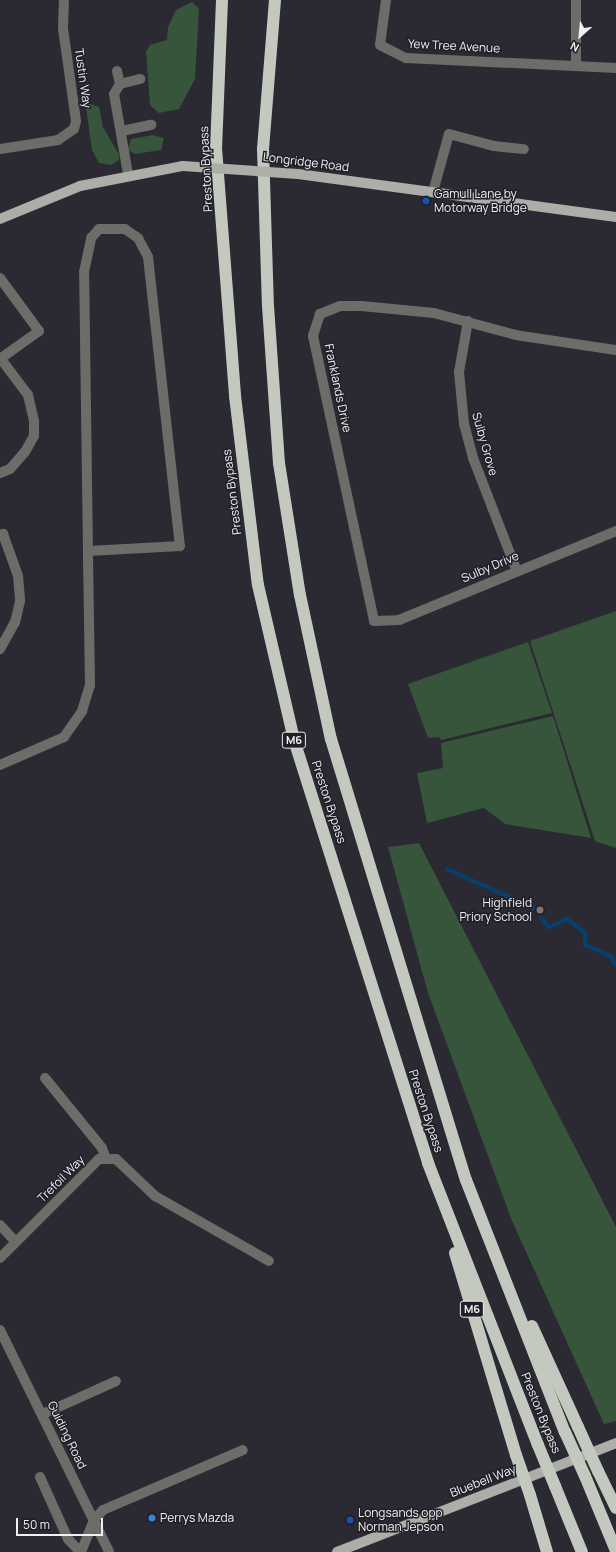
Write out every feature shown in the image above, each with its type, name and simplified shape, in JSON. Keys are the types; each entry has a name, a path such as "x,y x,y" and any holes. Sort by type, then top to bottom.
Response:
{"highway":[{"name":"Preston Bypass","path":"222,0 216,148 235,396 258,585 294,740 428,1163 538,1445 582,1552"},
{"name":"Preston Bypass","path":"275,0 263,149 268,306 278,463 298,587 331,739 473,1198 565,1432 616,1551"},
{"name":"M6","path":"428,1163 516,1455 547,1552"},
{"path":"473,1198 616,1508"}],"main road":[{"name":"Longridge Road","path":"0,219 80,186 128,174 182,166 298,174 616,217"},
{"name":"Bluebell Way","path":"337,1552 616,1443"}],"street":[{"name":"Tustin Way","path":"0,149 58,140 74,129 76,121 63,28 64,0"},
{"name":"Yew Tree Avenue","path":"386,0 380,44 392,54 406,58 576,64"},
{"path":"576,0 576,64 616,68"},
{"path":"116,71 120,84"},
{"path":"128,174 122,131 114,94 120,84 140,79"},
{"path":"122,131 151,125"},
{"path":"433,192 449,134 494,146 524,149"},
{"path":"0,765 64,737 82,711 90,685 88,551 86,252 99,229 125,229 138,238 148,257 180,546 88,551"},
{"path":"0,278 39,331 1,359 28,395 34,421 34,436 25,452 10,469 0,473"},
{"name":"Franklands Drive","path":"374,621 314,336 320,314 340,306 362,306 434,313 516,335 616,350"},
{"name":"Sulby Grove","path":"468,322 459,372 464,424 473,458 516,569"},
{"name":"Sulby Drive","path":"374,621 399,620 516,569 616,531"},
{"path":"0,536 3,534 18,576 20,601 15,622 0,649"},
{"path":"45,1078 102,1148 106,1159 116,1159 155,1196 269,1261"},
{"name":"Trefoil Way","path":"0,1258 99,1159 106,1159"},
{"path":"0,1225 16,1242"},
{"name":"Guiding Road","path":"0,1330 43,1414 109,1552"},
{"path":"43,1414 116,1381"},
{"path":"40,1477 68,1539 80,1552 94,1520 103,1510 243,1450"}],"green space":[{"path":"192,2 199,9 195,79 179,109 159,113 150,105 146,51 150,45 167,40 168,27 176,10"},
{"path":"88,103 99,107 103,127 119,155 119,160 111,165 99,163 92,150 86,107"},
{"path":"153,135 164,138 161,150 135,154 128,150 131,139"},
{"path":"616,611 616,848 595,841 530,641"},
{"path":"528,642 552,713 441,740 439,737 428,738 408,684"},
{"path":"553,716 591,838 505,824 484,808 427,823 417,773 443,768 441,743"},
{"path":"419,843 616,1227 616,1421 604,1424 512,1221 428,993 388,847"}],"waterway":[{"path":"447,869 535,908 549,927 567,919 585,932 586,945 611,956 616,965"}],"place":[{"name":"Gamull Lane by Motorway Bridge","path":"426,201"},
{"name":"Highfield Priory School","path":"540,910"},
{"name":"Perrys Mazda","path":"152,1518"},
{"name":"Longsands opp Norman Jepson","path":"350,1520"}]}
